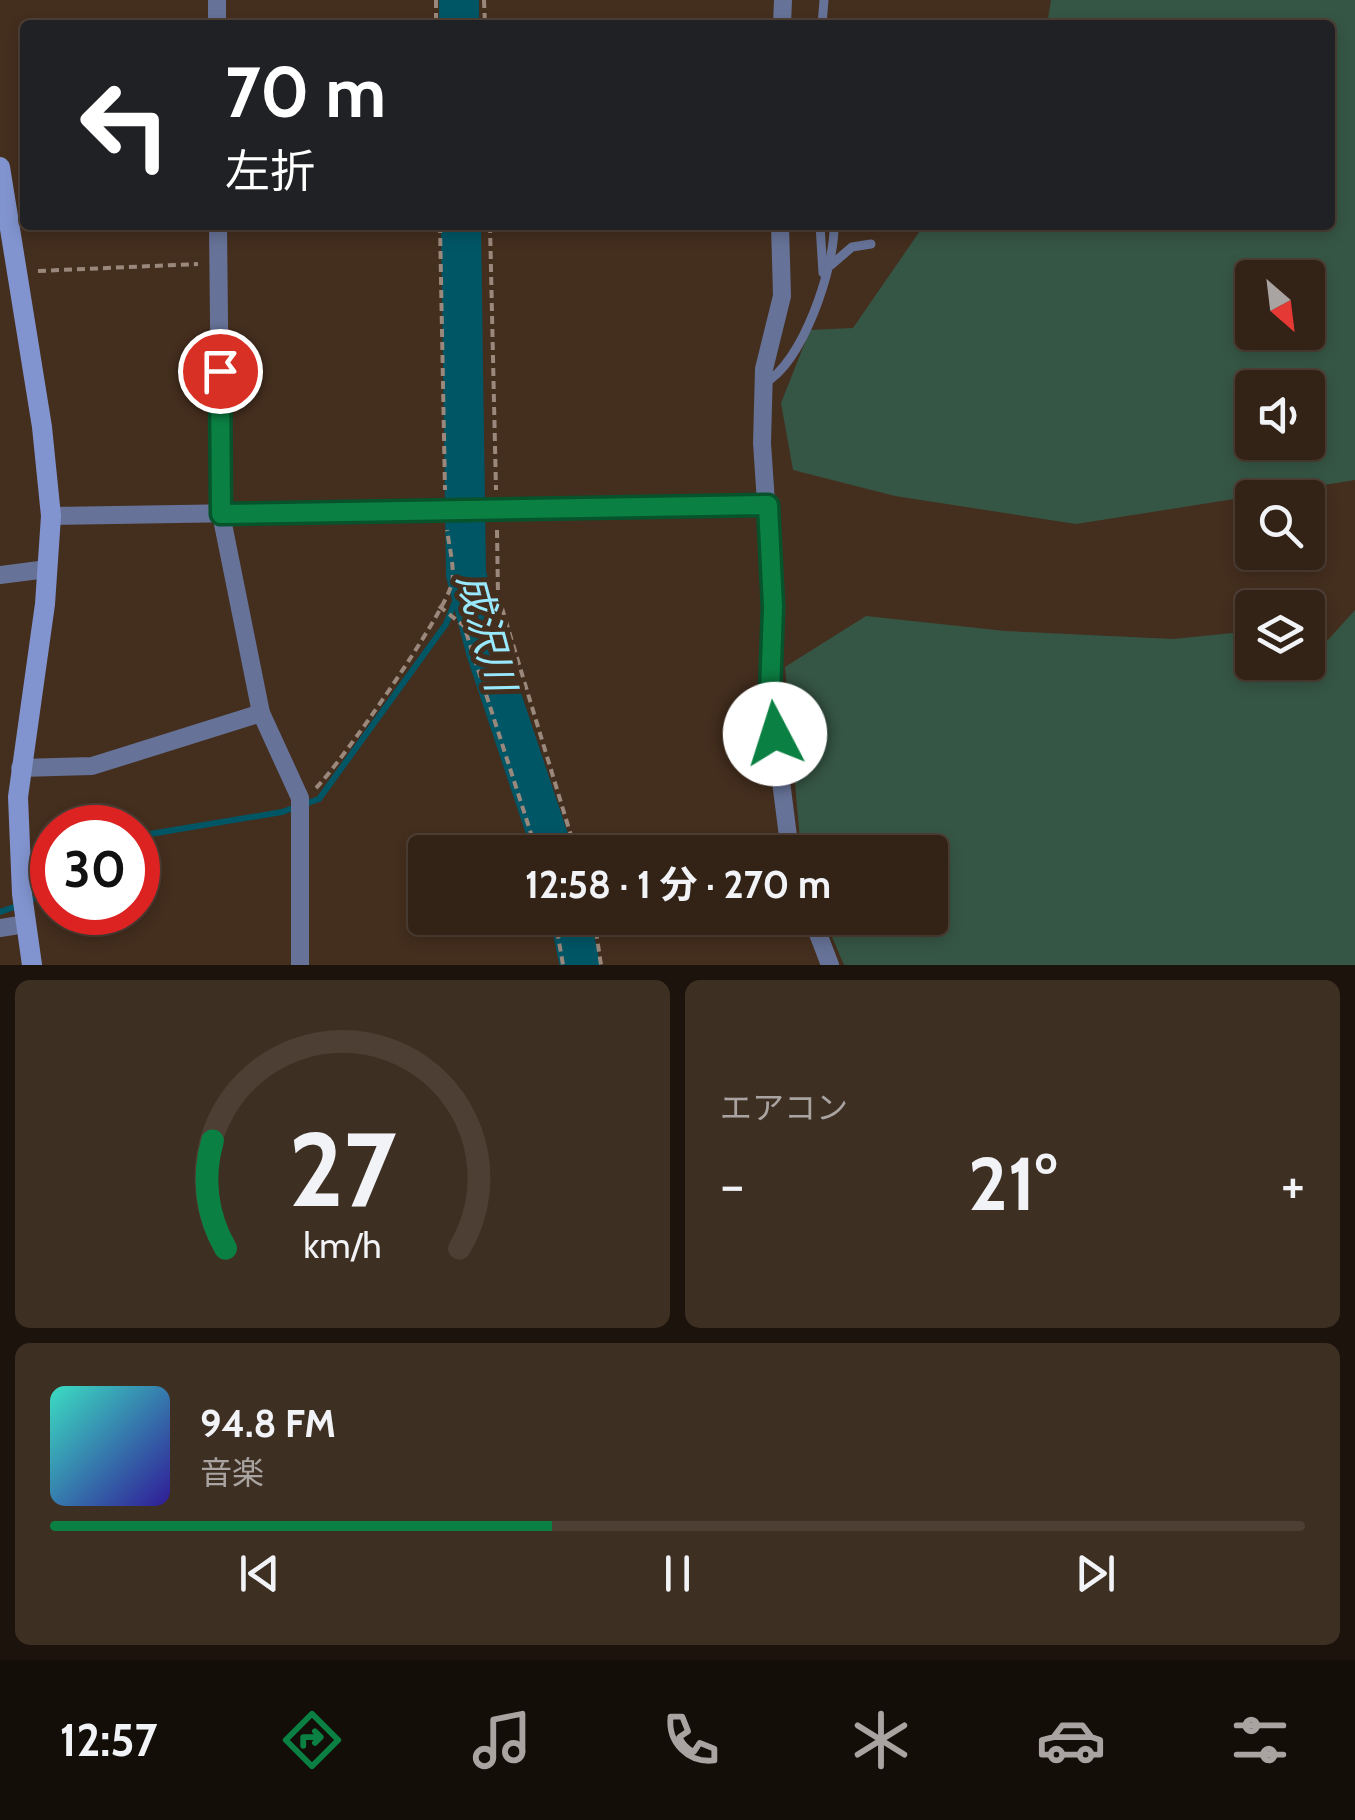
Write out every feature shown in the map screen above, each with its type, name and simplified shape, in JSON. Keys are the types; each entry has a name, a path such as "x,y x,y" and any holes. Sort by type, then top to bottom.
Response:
{"main road":[{"path":"0,167 42,426 50,516 47,569 20,768 22,894 32,965"}],"street":[{"path":"218,230 221,514 261,713 300,800 300,965"},
{"path":"780,230 782,296 764,384 773,607 770,695 788,835"},
{"path":"50,516 768,505"},
{"path":"0,575 47,569"},
{"path":"20,768 92,766 261,713"},
{"path":"0,928 24,924"},
{"path":"819,935 830,965"}],"lane":[{"path":"820,230 824,286"},
{"path":"764,384 786,366 824,286 833,230"},
{"path":"828,269 852,247 871,244"}],"path":[{"path":"490,230 491,508 498,594 571,835"},
{"path":"17,272 218,263"},
{"path":"440,606 461,622 531,835"},
{"path":"557,935 562,965"},
{"path":"597,935 601,965"}],"green space":[{"path":"1051,0 1355,0 1355,480 1325,485 1325,480 1235,480 1235,499 1076,524 895,496 793,470 781,403 810,330 853,328 921,230 1335,230 1335,20 996,20 1048,19"},
{"path":"1355,610 1355,965 844,965 831,935 948,935 948,835 800,835 785,667 866,616 1005,631 1173,639 1235,633 1235,680 1325,680 1325,643"}],"waterway":[{"name":"成沢川","path":"459,0 459,20"},
{"name":"成沢川","path":"461,230 466,574 486,651 547,835"},
{"path":"160,832 282,812 319,799 446,624 466,574"},
{"path":"0,912 17,906"},
{"name":"成沢川","path":"574,935 580,965"}],"route":[{"path":"220,371 221,514 450,507 496,510 768,505 773,607 770,695 775,734"}]}
